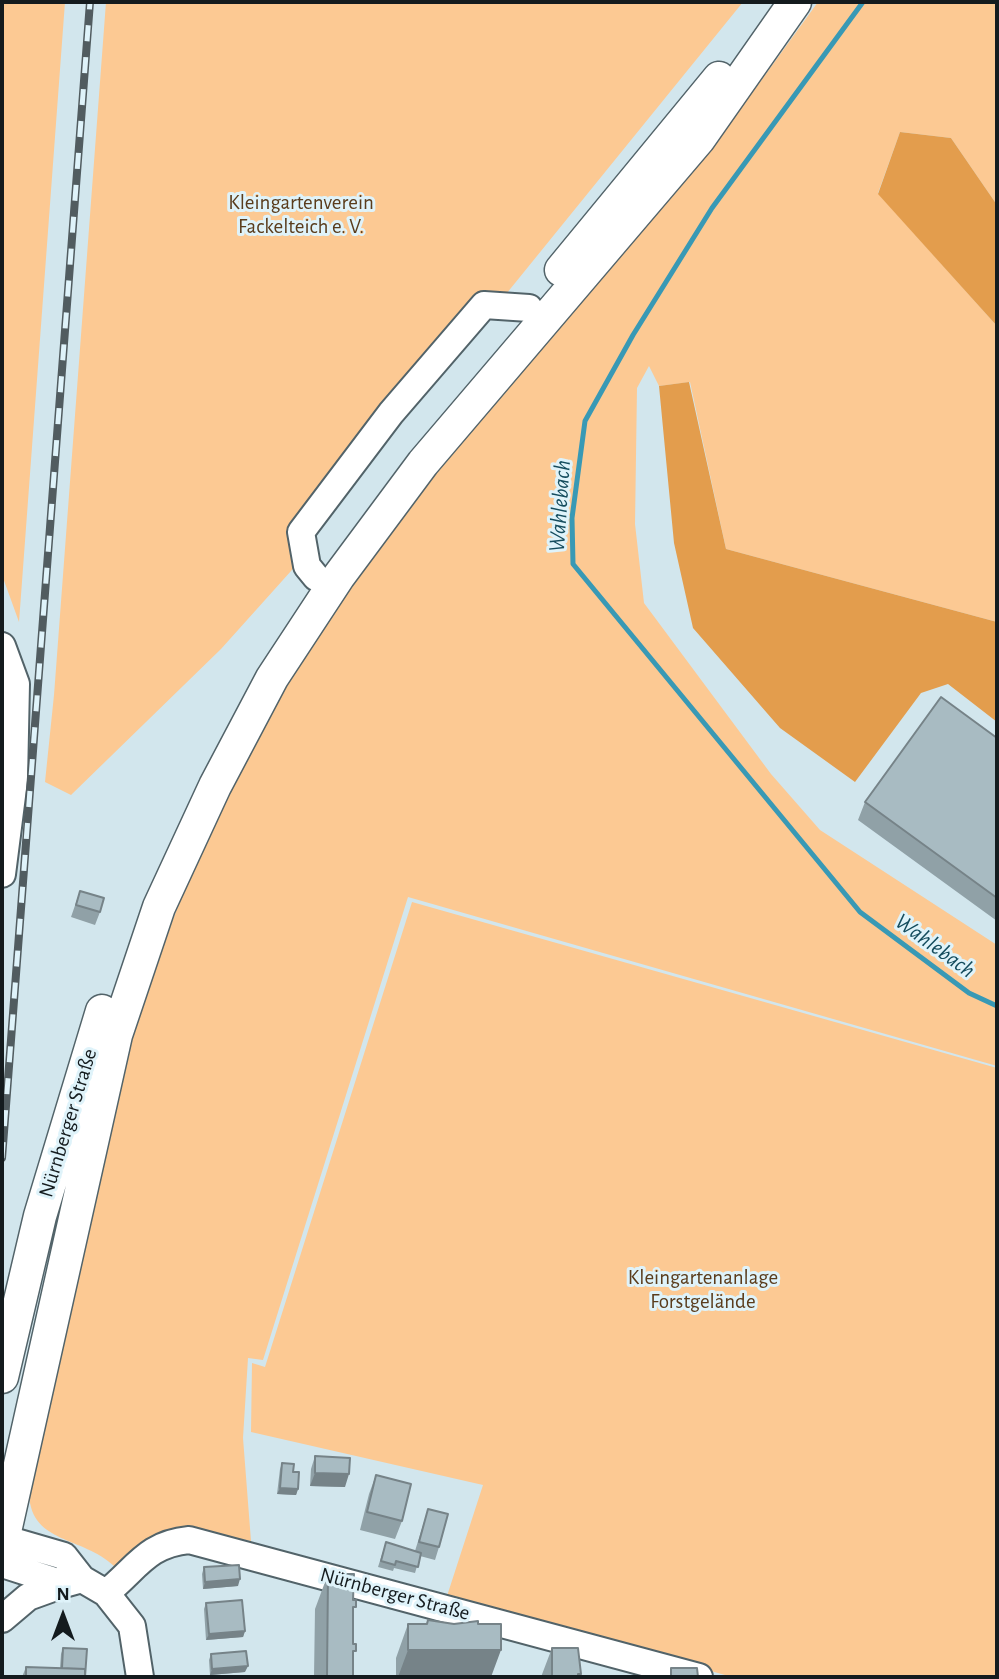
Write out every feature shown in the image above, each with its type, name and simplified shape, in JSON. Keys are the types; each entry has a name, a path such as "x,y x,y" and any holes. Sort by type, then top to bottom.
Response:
{"main road":[{"name":"Nürnberger Straße","path":"2,1377 40,1216 123,945 158,861 230,717 316,578 453,397 730,65 774,2"},
{"path":"2,1546 116,1035 159,906 215,786 272,678 347,566 423,463 699,139 795,2"}],"street":[{"path":"2,646 16,684 14,780 2,874"},
{"name":"Nürnberger Straße","path":"106,1593 150,1551 169,1542 189,1540 699,1677"},
{"path":"2,1546 64,1556 73,1582"},
{"path":"2,1619 29,1597 73,1582 106,1593 132,1626 140,1677"}],"green space":[{"path":"2,2 65,2 19,622 2,575"},
{"name":"Kleingartenverein Fackelteich e. V.","path":"106,2 743,2 309,537 300,561 221,649 71,795 45,782 54,695"},
{"path":"818,2 997,2 997,205 951,138 900,132 878,193 997,326 997,622 726,549 690,382 659,386 649,366 637,388 635,524 644,603 771,774 820,830 997,945 997,1066 408,897 263,1360 248,1358 243,1438 251,1541 205,1532 123,1566 114,1566 101,1556 61,1538 39,1523 32,1511 29,1495 102,1151 140,1005 209,826 267,707 350,575 571,305 752,93"},
{"name":"Kleingartenanlage Forstgelände","path":"412,902 997,1068 997,1677 732,1677 447,1596 483,1485 251,1432 252,1363 265,1367"}],"shaded area":[{"path":"900,132 951,138 997,205 997,326 878,194"},
{"path":"689,382 726,549 997,622 997,722 948,684 921,693 855,782 780,728 693,628 674,543 659,386"}],"building":[{"path":"941,697 997,738 997,898 865,802"},
{"path":"80,891 104,898 100,912 76,905"},
{"path":"315,1456 350,1458 349,1474 315,1473"},
{"path":"282,1463 294,1464 293,1472 299,1472 298,1489 280,1488"},
{"path":"376,1475 411,1484 402,1521 367,1512"},
{"path":"428,1509 448,1514 439,1547 419,1542"},
{"path":"386,1542 421,1553 418,1567 396,1561 395,1565 381,1561"},
{"path":"239,1565 240,1579 205,1582 204,1567"},
{"path":"328,1574 354,1574 353,1600 356,1600 356,1607 353,1607 353,1644 356,1644 356,1651 353,1651 353,1677 327,1677"},
{"path":"242,1600 245,1631 209,1634 206,1603"},
{"path":"428,1620 454,1624 478,1621 478,1624 501,1624 501,1650 408,1650 408,1624 427,1624"},
{"path":"63,1648 87,1649 85,1677 85,1669 62,1668"},
{"path":"552,1648 578,1648 581,1674 578,1674 578,1677 552,1677"},
{"path":"246,1651 248,1666 212,1669 211,1654"},
{"path":"26,1667 85,1669 85,1677 26,1677"},
{"path":"671,1668 697,1668 698,1677 671,1677"}],"waterway":[{"name":"Wahlebach","path":"863,2 712,208 633,335 585,421 572,518 573,564 860,912 969,993 997,1006"}],"railway":[{"path":"2,1158 90,2"}]}
